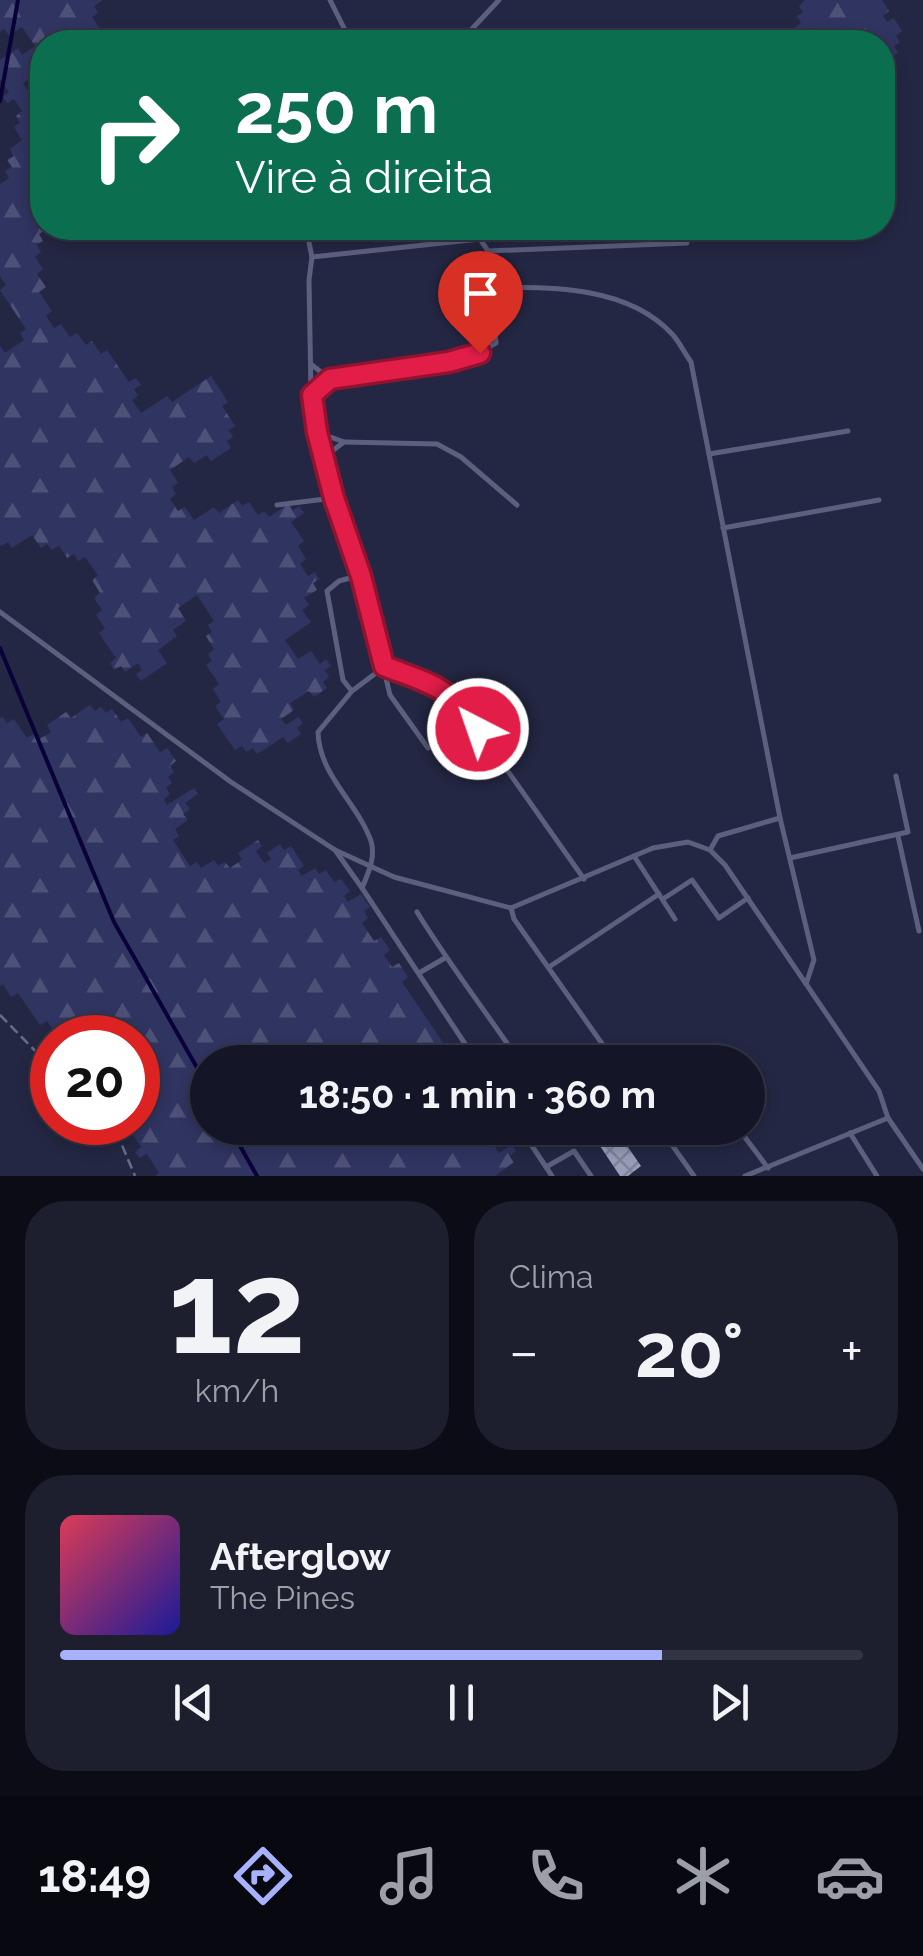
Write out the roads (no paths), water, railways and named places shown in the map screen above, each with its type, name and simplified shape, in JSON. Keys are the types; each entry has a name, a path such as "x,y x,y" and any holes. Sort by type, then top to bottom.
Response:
{"lane":[{"path":"330,0 345,30"},
{"path":"471,30 499,0"},
{"path":"308,240 312,257 308,280 312,395 323,458 361,576 390,695 428,748"},
{"path":"312,257 471,240"},
{"path":"312,395 330,379 449,362 480,353 496,342 488,251 481,240"},
{"path":"488,251 687,243"},
{"path":"493,288 548,286 603,295 642,313 672,334 690,362 780,818 814,960 806,984"},
{"path":"311,365 330,379"},
{"path":"708,454 848,431"},
{"path":"317,432 344,442 437,444 461,457 517,505"},
{"path":"323,458 344,442"},
{"path":"276,505 334,498"},
{"path":"723,528 879,500"},
{"path":"352,691 343,680 327,591 339,581 361,576"},
{"path":"0,612 230,782 335,850 394,877 512,908 653,848 688,842 710,850 726,865 878,1091 888,1118 923,1169"},
{"path":"362,888 371,866 372,843 318,748 318,732 352,691 384,666"},
{"path":"384,666 440,688 457,699 584,879"},
{"path":"790,858 908,832 896,776"},
{"path":"710,850 718,836 780,818"},
{"path":"898,836 919,931"},
{"path":"335,850 466,1045"},
{"path":"634,856 675,920"},
{"path":"548,968 692,880 719,918 748,898"},
{"path":"512,908 514,919 603,1045"},
{"path":"417,912 509,1045"},
{"path":"419,973 446,958"},
{"path":"745,1176 888,1118"},
{"path":"850,1133 878,1176"},
{"path":"531,1145 552,1176"},
{"path":"672,1145 694,1176"},
{"path":"751,1145 768,1168"},
{"path":"546,1167 574,1151 592,1176"}],"waterway":[{"path":"0,101 18,0"},
{"path":"0,648 114,922 190,1055"},
{"path":"240,1145 257,1176"}]}
